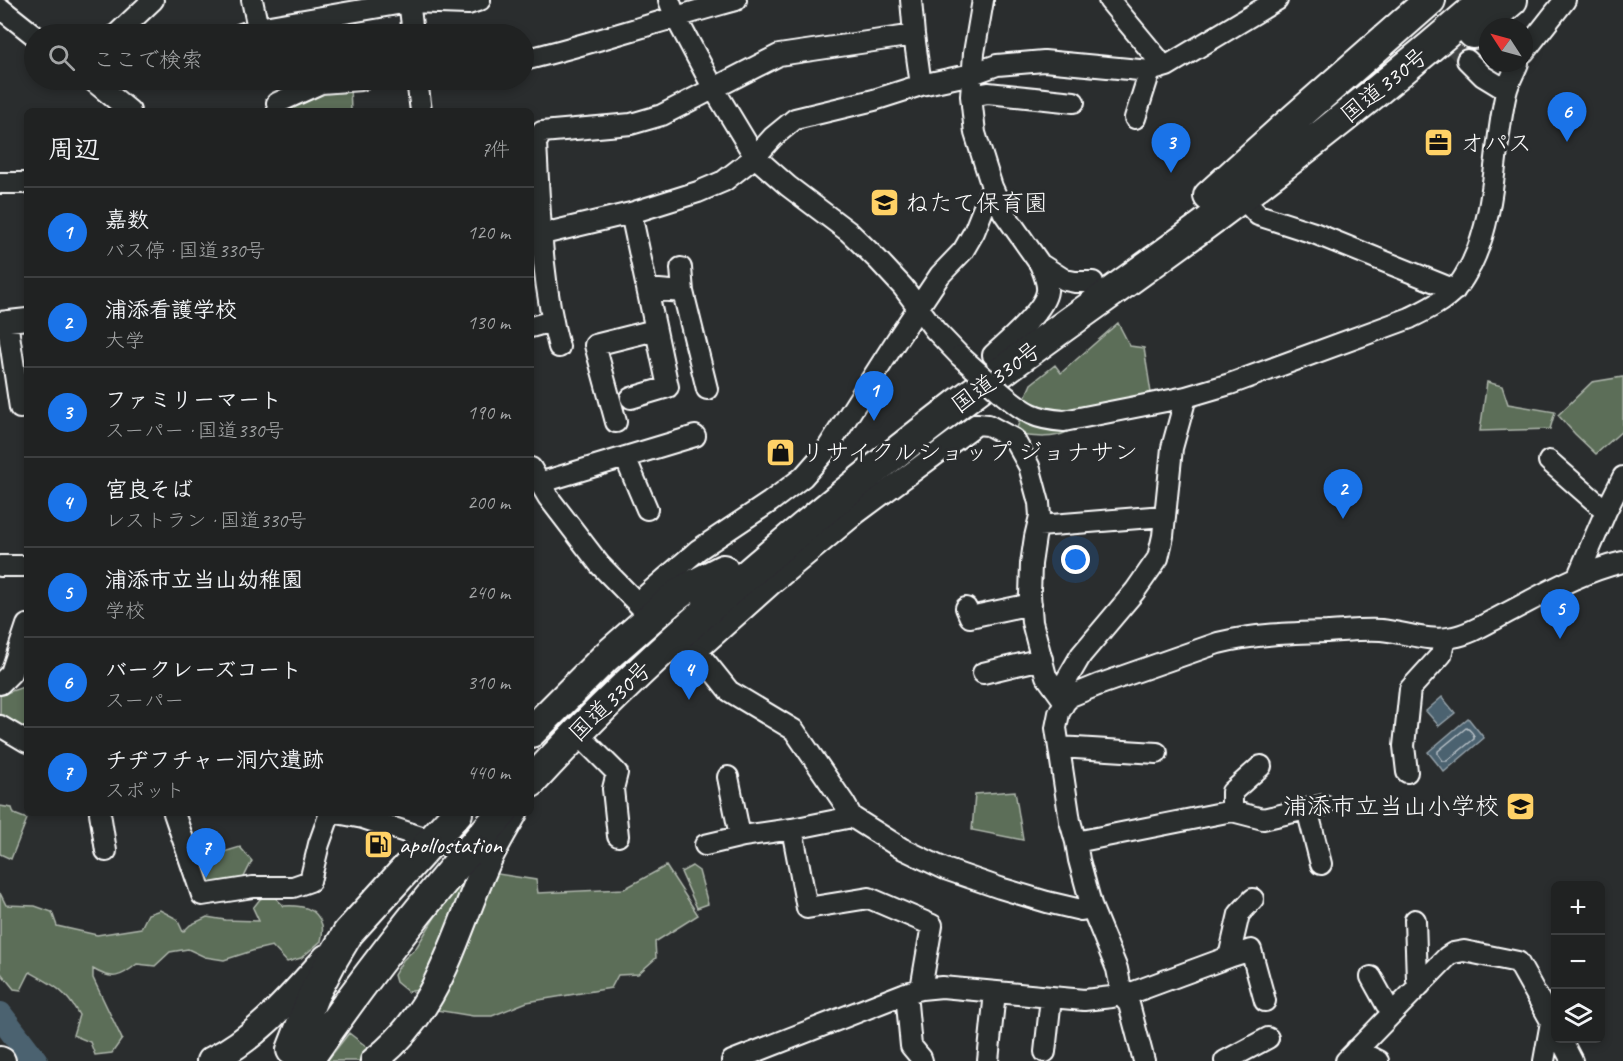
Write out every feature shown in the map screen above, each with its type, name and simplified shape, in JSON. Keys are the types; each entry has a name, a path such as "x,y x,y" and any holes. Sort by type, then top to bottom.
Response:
{"highway":[{"path":"1224,203 1292,121 1430,0"},
{"name":"国道330号","path":"534,752 644,641 723,570 858,459 993,355 1093,282 1224,203 1300,128 1395,53 1455,0"},
{"name":"国道330号","path":"534,779 632,678 689,642 786,542 960,403 1432,46 1485,0"},
{"path":"1224,203 1339,138 1433,66 1512,0"},
{"path":"534,729 606,657 644,610 723,570"},
{"path":"294,1057 365,947 456,816"},
{"path":"365,947 475,816"},
{"path":"294,1057 313,996 333,958 365,947 451,872 499,816"}],"main road":[{"path":"374,1061 405,1032 432,994 447,964 489,858 512,816"},
{"path":"210,1061 233,1048 264,1023 298,988 365,947"}],"street":[{"path":"128,24 153,0"},
{"path":"250,24 252,0"},
{"path":"287,24 409,1 468,4 480,0"},
{"path":"534,58 562,51 672,8 736,0"},
{"path":"911,0 921,85"},
{"path":"1109,0 1157,58 1156,69 1135,118"},
{"path":"537,236 631,213 698,192 724,181 755,158 773,137 795,119 874,100 921,85 972,74 997,65 1044,61 1156,69 1277,0"},
{"path":"1533,41 1565,0"},
{"path":"409,1 412,24"},
{"path":"981,1 972,74 971,96 975,133 992,187 1004,213 1040,264 1047,285 1044,300 1023,327 993,355"},
{"path":"0,8 24,26"},
{"path":"672,8 714,89 755,158 849,232 896,279 935,330 960,356 1023,410 1048,420 1064,421 1186,397 1230,384 1410,318 1436,305 1455,290 1462,281 1480,247 1489,211 1498,132 1506,90 1514,72"},
{"path":"534,142 542,132 632,124 662,115 779,56 914,35"},
{"path":"1467,60 1483,76 1506,90"},
{"path":"104,90 126,108"},
{"path":"278,103 306,90"},
{"path":"418,90 421,108"},
{"path":"971,96 988,93 1074,102"},
{"path":"534,166 537,236 552,321 559,347"},
{"path":"0,183 24,183"},
{"path":"695,435 625,457 535,475 548,497 600,565 644,610 698,550 803,477 825,452 940,275 963,251 974,232 992,187"},
{"path":"1224,203 1314,233 1455,290"},
{"path":"631,213 668,387 631,398"},
{"path":"1040,264 1065,280 1093,282"},
{"path":"681,268 683,292 707,389"},
{"path":"647,289 683,292"},
{"path":"20,408 4,322 24,319"},
{"path":"534,326 552,321"},
{"path":"616,422 595,345 655,330"},
{"path":"1065,702 1063,686 1081,655 1135,591 1158,558 1172,448 1186,397"},
{"path":"1065,702 1046,676 1032,622 1031,564 1040,516 1039,503 1029,466 1014,439 988,425 977,424 857,513 773,583 689,642 729,691 794,730 852,817 901,848 945,869 1047,902 1081,909 1092,908"},
{"path":"625,457 647,509"},
{"path":"1549,461 1606,511"},
{"path":"1578,576 1623,477"},
{"path":"1039,526 1164,516"},
{"path":"1144,1061 1129,1004 1119,993 1117,969 1092,908 1070,820 1056,728 1065,702 1071,696 1098,685 1234,639 1264,635 1363,630 1379,630 1426,638 1445,639 1459,636 1578,576 1604,566 1623,562"},
{"path":"0,567 24,566"},
{"path":"966,608 970,617 1031,604"},
{"path":"0,684 11,672 24,634"},
{"path":"1407,772 1404,746 1410,688 1441,655 1445,639"},
{"path":"983,673 1042,659"},
{"path":"0,726 24,740"},
{"path":"577,733 617,773 613,789 618,836"},
{"path":"1059,747 1157,753"},
{"path":"1232,811 1232,792 1261,766"},
{"path":"728,777 740,836"},
{"path":"1076,842 1232,811 1263,819 1316,807 1321,864"},
{"path":"100,816 106,851"},
{"path":"175,816 202,895 253,887 293,887 310,881 329,816"},
{"path":"353,816 421,837"},
{"path":"705,845 740,836 852,817"},
{"path":"792,829 807,908 869,898 932,925 914,991 911,1047 922,1061"},
{"path":"1229,957 1239,914 1253,898"},
{"path":"1415,920 1417,980 1420,985"},
{"path":"732,1061 914,991 942,987 1091,1000 1134,992 1229,957 1249,944 1265,1001"},
{"path":"1351,1055 1447,957 1464,951 1518,962 1551,1021"},
{"path":"1371,977 1393,1012"},
{"path":"988,1061 995,992"},
{"path":"1045,1052 1051,998"},
{"path":"1225,1061 1268,1038"},
{"path":"1544,1061 1551,1043"},
{"path":"1563,1043 1572,1061"},
{"path":"1351,1055 1378,1061"}],"green space":[{"path":"316,90 350,90 351,108 285,107"},
{"path":"1118,323 1130,346 1144,348 1151,393 1063,413 1040,408 1024,400 1031,384 1055,365 1061,373"},
{"path":"1623,377 1623,430 1596,454 1558,415 1592,382"},
{"path":"1487,382 1502,386 1508,404 1555,412 1550,429 1480,431"},
{"path":"1028,418 1067,429 1067,432 1050,437 1020,435 1017,428 1020,420"},
{"path":"24,688 24,734 0,717 0,695"},
{"path":"1015,791 1023,840 972,830 975,794"},
{"path":"0,806 12,808 14,814 27,819 11,859 0,854"},
{"path":"240,847 252,861 240,885 204,891 194,861"},
{"path":"666,866 698,915 655,942 656,958 638,974 618,975 611,988 527,1002 492,1016 473,1016 436,1010 492,873 536,880 538,893 624,889"},
{"path":"692,866 699,871 708,904 697,908 681,872"},
{"path":"465,881 468,885 421,989 408,992 396,982 394,975 403,960 416,948 435,917 460,884"},
{"path":"0,893 6,905 35,906 52,912 57,926 97,935 141,928 148,914 160,910 177,919 183,932 190,925 207,917 259,921 253,908 260,899 271,894 284,906 307,908 316,914 322,925 322,935 321,941 301,958 287,962 272,946 224,960 205,957 188,949 170,952 155,966 137,964 116,976 106,975 93,969 93,978 122,1039 112,1053 95,1055 90,1042 73,1035 79,1015 59,989 30,972 21,990 14,989 0,972"},
{"path":"349,1033 385,1061 327,1061"}],"water":[{"path":"1442,697 1455,713 1439,726 1426,711"},
{"path":"1468,718 1484,738 1444,772 1428,752"}],"waterway":[{"path":"0,1015 35,1061"}],"tunnel":[{"path":"1413,0 1467,60"}],"place":[{"name":"バークレーズコート","path":"1567,142"},
{"name":"オパス","path":"1439,143"},
{"name":"ファミリーマート","path":"1171,173"},
{"name":"ねたて保育園","path":"884,203"},
{"name":"嘉数","path":"874,421"},
{"name":"リサイクルショップ ジョナサン","path":"780,452"},
{"name":"浦添看護学校","path":"1343,519"},
{"name":"浦添市立当山幼稚園","path":"1560,639"},
{"name":"宮良そば","path":"689,700"},
{"name":"浦添市立当山小学校","path":"1520,806"},
{"name":"apollostation","path":"378,845"},
{"name":"チヂフチャー洞穴遺跡","path":"206,878"}]}
